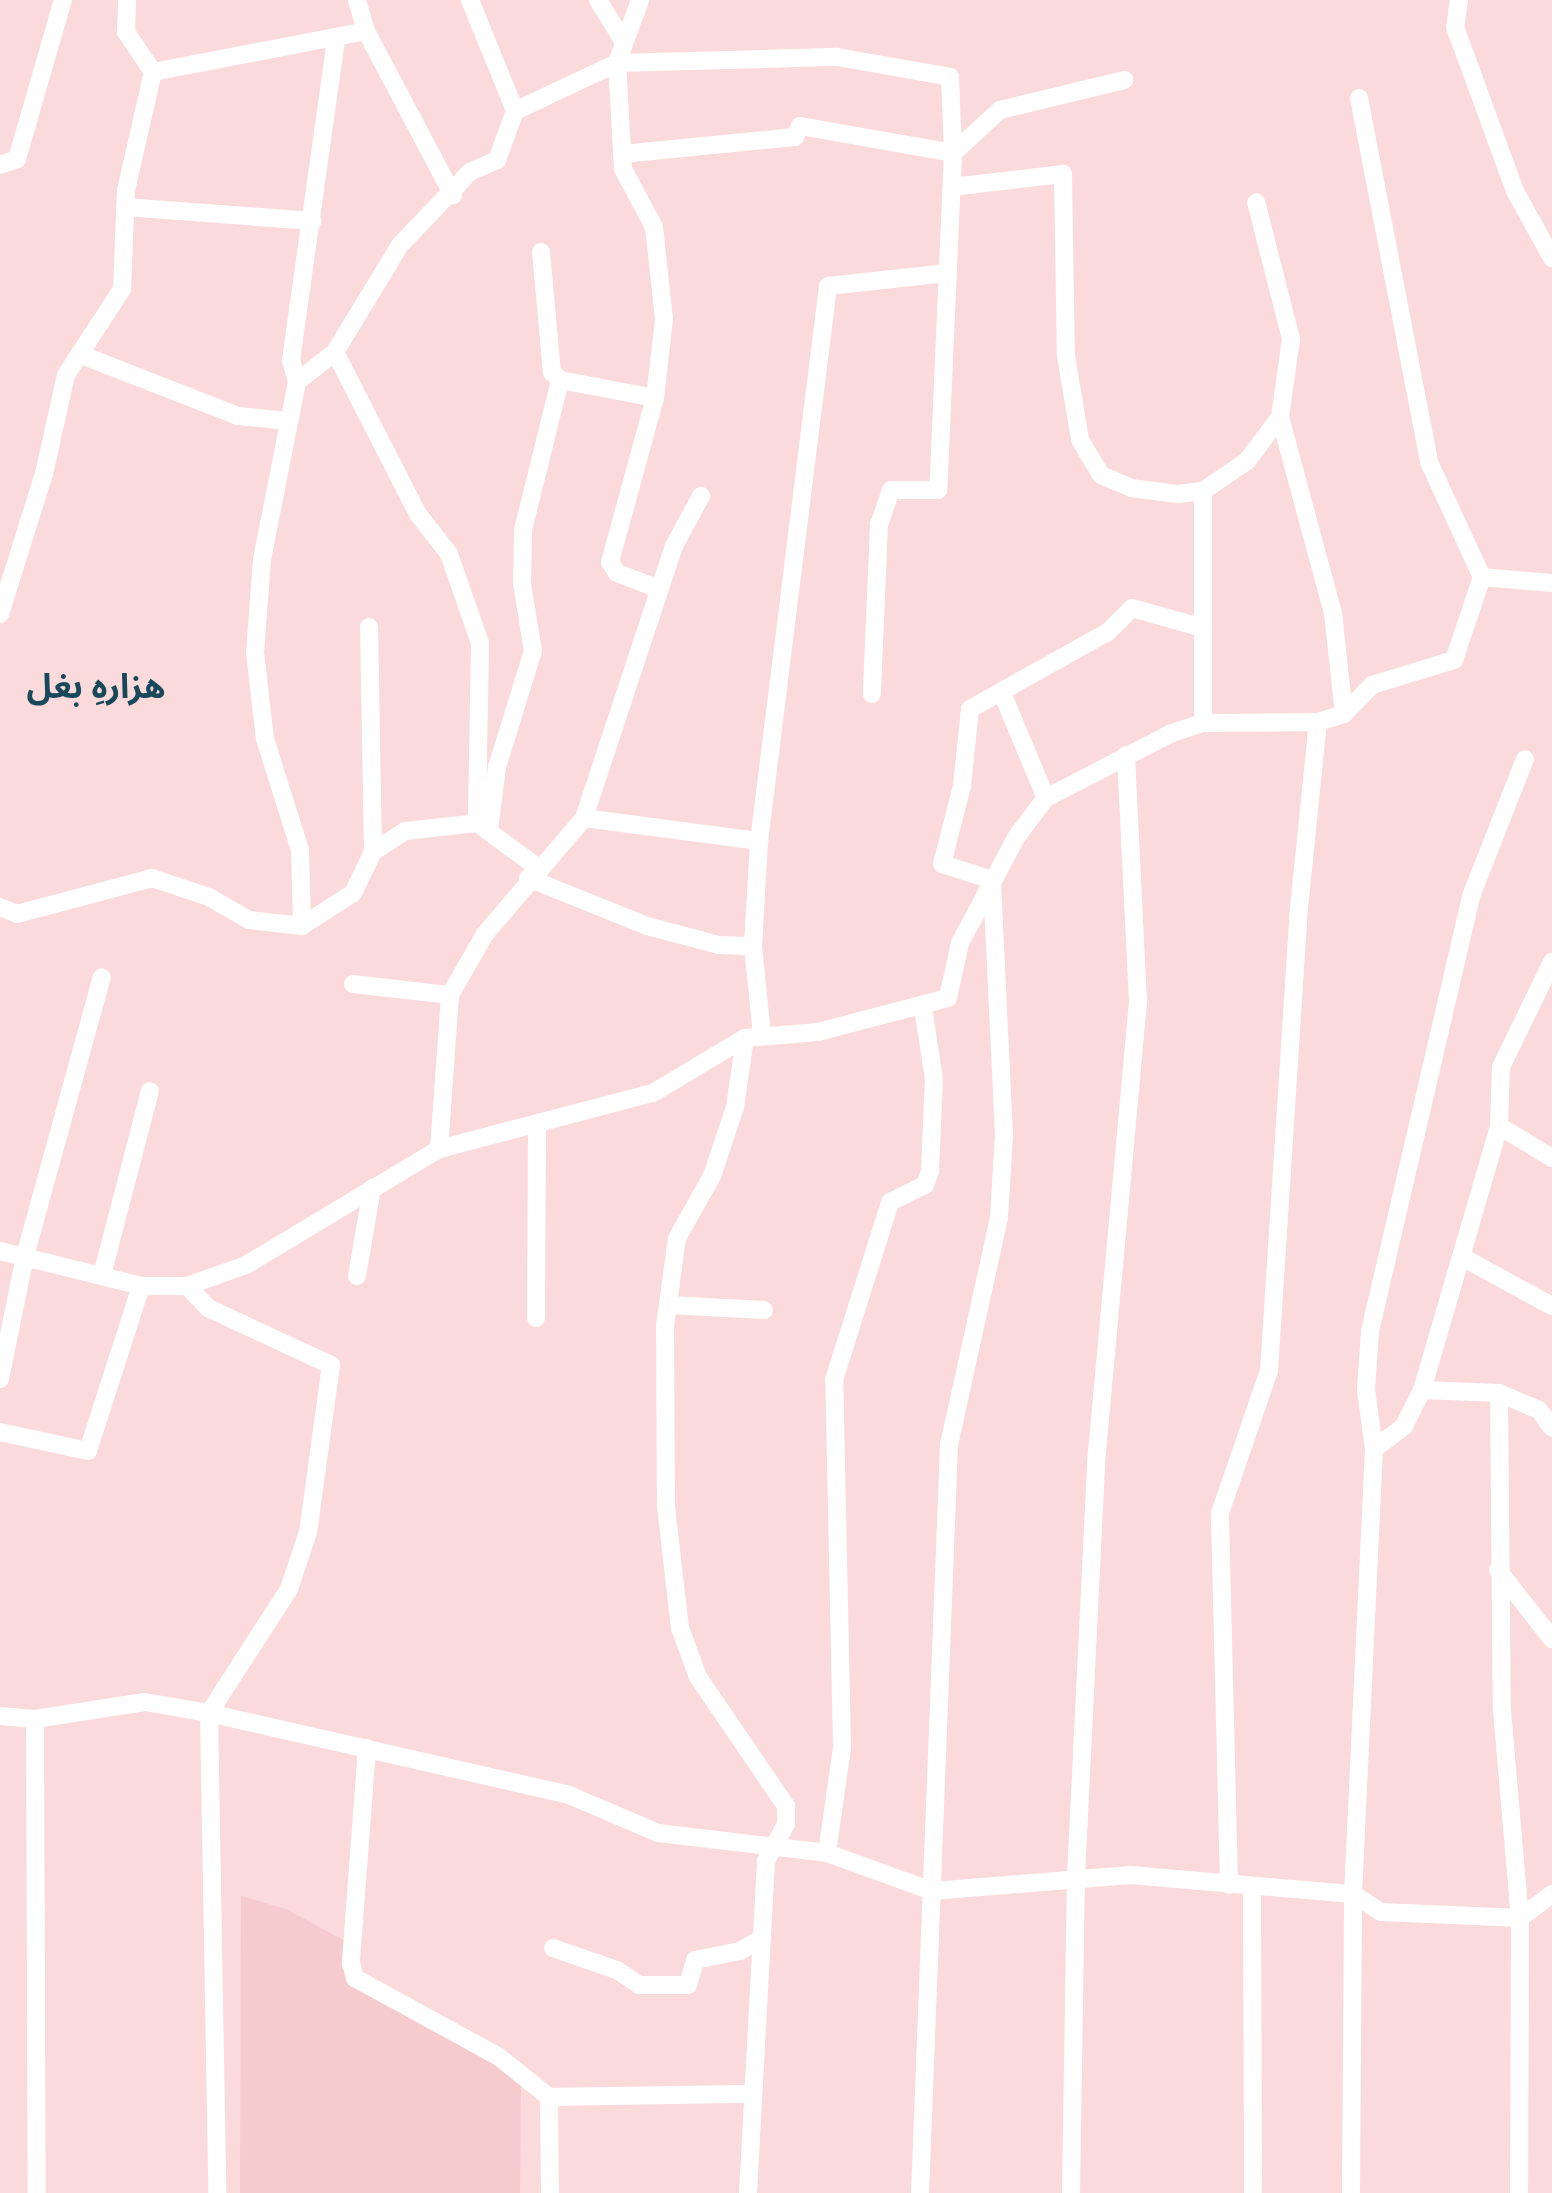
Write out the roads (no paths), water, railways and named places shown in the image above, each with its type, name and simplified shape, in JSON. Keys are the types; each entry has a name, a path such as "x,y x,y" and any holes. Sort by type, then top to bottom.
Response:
{"street":[{"path":"0,165 17,159 63,0"},
{"path":"0,614 44,474 66,375 122,289 126,207 153,72 126,32 127,0"},
{"path":"357,0 366,31 453,195"},
{"path":"297,382 335,352 400,245 453,195 470,172 497,160 515,111 470,0"},
{"path":"598,0 624,42"},
{"path":"640,0 617,63 623,169 654,227 664,319 655,398 610,562 617,573 659,589"},
{"path":"1459,0 1455,27 1515,191 1552,258"},
{"path":"153,72 366,31"},
{"path":"302,926 300,850 265,739 255,653 262,559 297,382 291,360 336,38"},
{"path":"515,111 617,63 837,57 950,77 953,153 938,490 891,490 879,524 872,694"},
{"path":"953,153 1000,110 1124,80"},
{"path":"0,1251 141,1286 187,1286 246,1265 439,1149 537,1128 653,1093 754,1037 818,1032 923,1008 948,998 960,943 992,880 1046,798 1126,755 1203,723 1318,722 1344,714 1372,685 1454,660 1482,577 1429,462 1359,98"},
{"path":"622,154 795,137 800,126 953,153"},
{"path":"952,187 1063,174 1066,356 1080,440 1101,475 1131,488 1203,491 1247,461 1280,417"},
{"path":"1256,202 1291,339 1280,417 1333,613 1344,714"},
{"path":"126,207 312,221"},
{"path":"483,826 497,767 533,651 522,584 523,530 560,380 547,359 541,252"},
{"path":"748,2193 750,2094 766,1861 786,1824 786,1806 698,1677 680,1628 666,1507 669,1305 677,1238 717,1162 754,1037 753,946 759,841 828,286 947,273"},
{"path":"335,352 418,514 449,554 480,643 483,826 532,872 647,926 719,945 753,946"},
{"path":"79,354 238,416 289,421"},
{"path":"560,380 655,398"},
{"path":"1203,491 1203,723"},
{"path":"439,1149 450,995 532,872 584,818 659,589 701,496"},
{"path":"1482,577 1552,583"},
{"path":"992,880 942,864 962,786 970,709 1108,632 1132,608 1203,628"},
{"path":"0,907 17,914 152,878 209,897 249,920 302,926 353,893 373,852 369,627"},
{"path":"1002,693 1046,798"},
{"path":"1229,1885 1220,1513 1269,1371 1298,918 1318,722"},
{"path":"1071,2193 1076,1876 1097,1452 1138,1002 1126,755"},
{"path":"1351,2193 1353,1894 1374,1449 1366,1390 1370,1331 1471,896 1525,759"},
{"path":"584,818 759,841"},
{"path":"373,852 405,831 483,826"},
{"path":"920,2193 949,1445 999,1217 1004,1136 992,880"},
{"path":"1374,1449 1404,1426 1422,1390 1499,1126 1501,1067 1544,996 1552,962"},
{"path":"0,1379 25,1256 102,977"},
{"path":"353,984 450,995"},
{"path":"827,1853 842,1748 834,1380 890,1202 925,1185 930,1171 934,1079 923,1008"},
{"path":"102,1275 150,1091"},
{"path":"1499,1126 1552,1158"},
{"path":"536,1318 537,1128"},
{"path":"357,1276 372,1188"},
{"path":"1462,1257 1552,1306"},
{"path":"0,1432 88,1451 141,1286"},
{"path":"187,1286 208,1308 331,1365 308,1532 289,1589 209,1713 217,2193"},
{"path":"669,1305 764,1310"},
{"path":"1422,1390 1499,1393 1539,1410 1552,1428"},
{"path":"1499,1393 1498,1570 1520,1918 1519,2193"},
{"path":"1498,1570 1552,1639"},
{"path":"0,1716 35,1719 145,1702 209,1713 569,1795 658,1833 827,1853 932,1891 1076,1876 1353,1894 1381,1912 1520,1918 1552,1894"},
{"path":"35,1719 37,2193"},
{"path":"367,1748 351,1963 355,1978 499,2057 549,2097 750,2094"},
{"path":"1252,1887 1253,2193"},
{"path":"553,1948 617,1970 639,1985 688,1985 695,1960 740,1951 761,1939"},
{"path":"549,2097 550,2193"}],"district":[{"name":"هزارهِ بغل","path":"96,687"}]}
